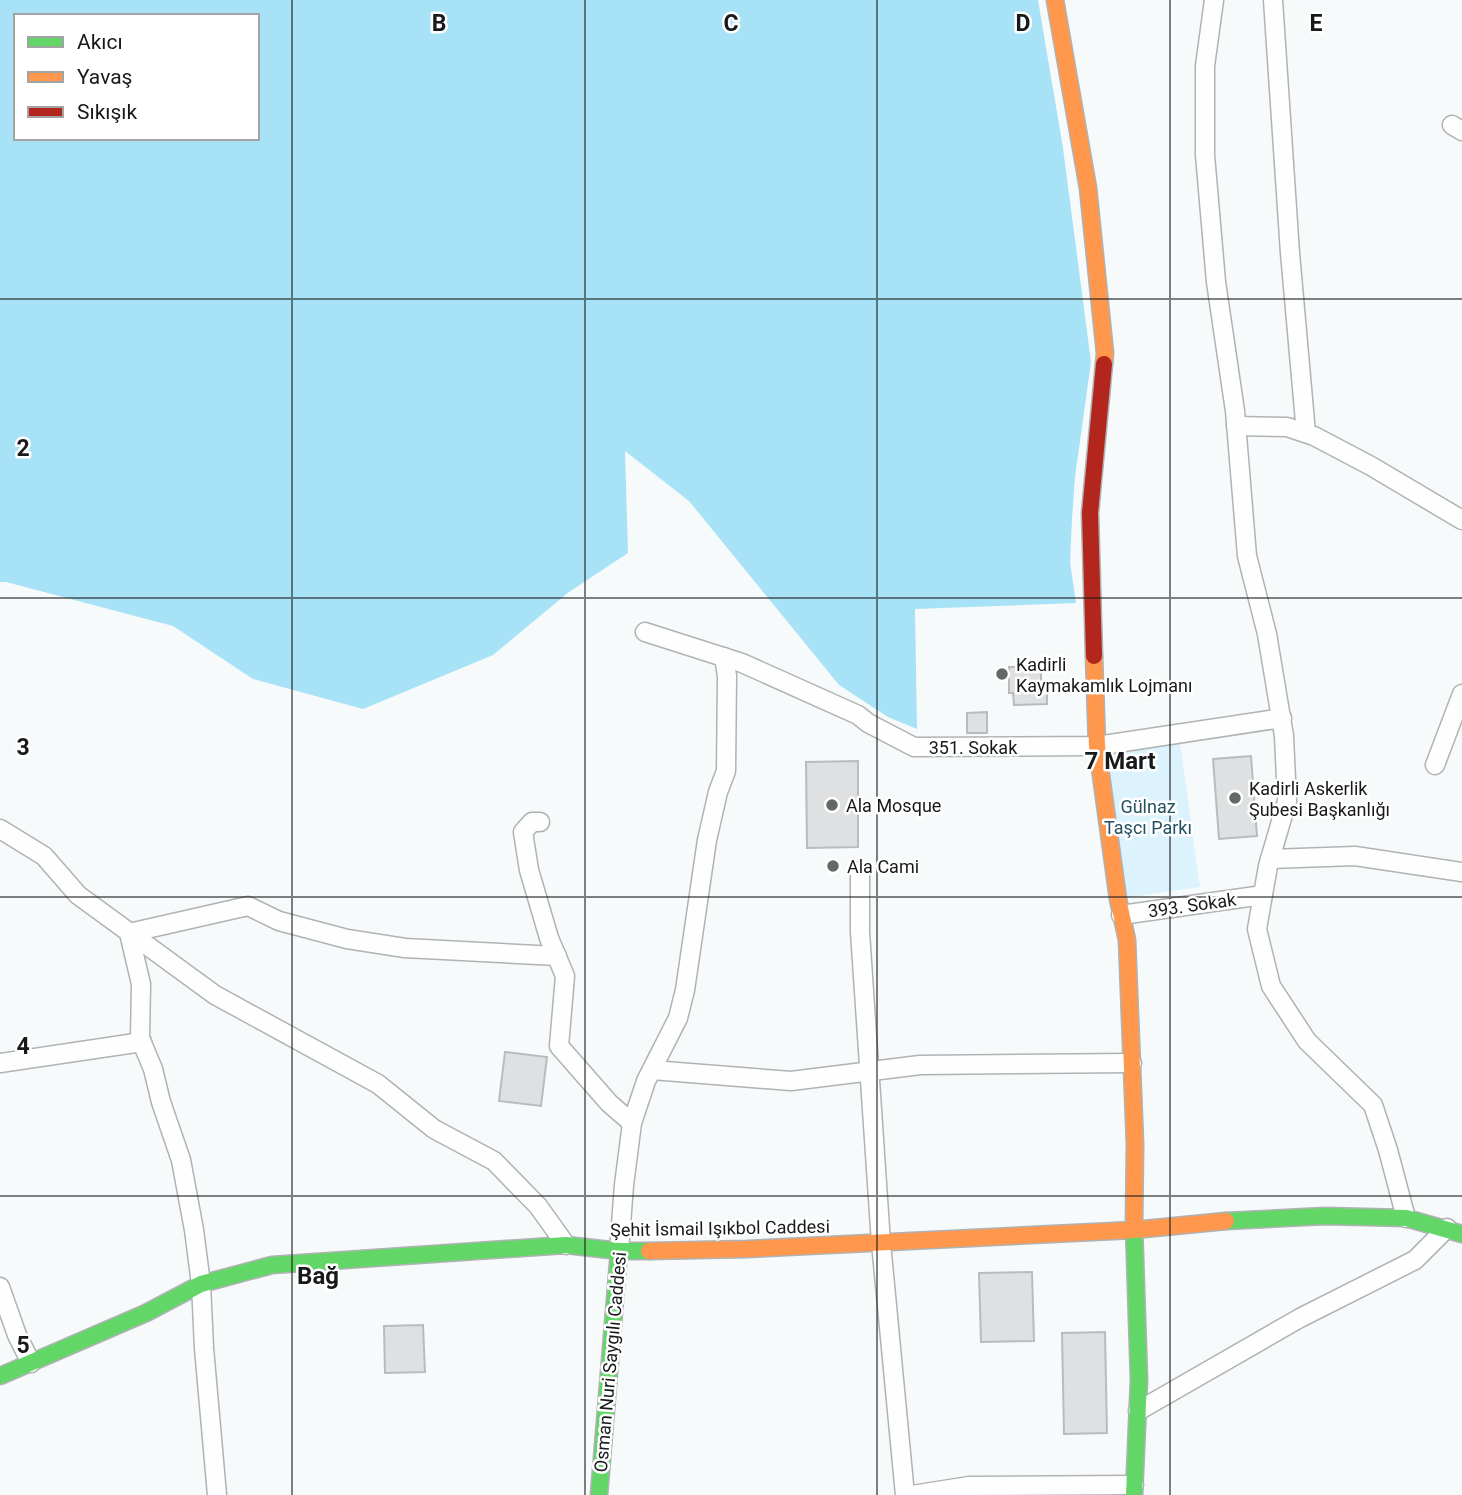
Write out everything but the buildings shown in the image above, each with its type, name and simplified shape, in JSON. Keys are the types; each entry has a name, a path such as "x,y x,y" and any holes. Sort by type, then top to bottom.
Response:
{"street":[{"path":"912,1495 969,1486 1134,1490 1138,1411 1135,1144 1127,940 1121,915 1097,746 1090,513 1105,353 1088,188 1055,0"},
{"path":"1214,0 1205,66 1205,155 1216,282 1236,426 1247,556 1267,634 1282,718 1287,801 1270,859 1257,929 1271,986 1307,1041 1373,1105 1406,1219"},
{"path":"1273,0 1290,253 1306,433"},
{"path":"1236,426 1287,427 1306,433 1371,466 1462,520"},
{"name":"351. Sokak","path":"645,632 724,657 858,715 914,747 1097,746 1282,718"},
{"name":"Osman Nuri Saygılı Caddesi","path":"599,1495 624,1185 632,1122 652,1070 678,1018 685,990 707,840 718,792 726,771 727,676 724,657"},
{"path":"1435,765 1462,694"},
{"path":"540,822 532,822 523,832 529,870 565,976 559,1046 609,1103 632,1122"},
{"path":"0,829 44,856 78,895 215,995 379,1084 434,1129 494,1161 538,1206 566,1245"},
{"path":"1270,859 1355,856 1462,872"},
{"path":"860,871 860,932 881,1243 905,1495"},
{"name":"393. Sokak","path":"1121,915 1263,895"},
{"path":"129,933 248,906 291,924 347,939 405,948 557,956"},
{"path":"129,933 141,984 139,1010 142,1042 181,1160 201,1284 217,1495"},
{"path":"0,1063 142,1042"},
{"path":"652,1070 791,1081 920,1065 1132,1063"},
{"name":"Şehit İsmail Işıkbol Caddesi","path":"0,1376 146,1313 201,1284 272,1265 566,1245 620,1251 881,1243 1134,1230 1237,1220 1325,1216 1406,1219 1457,1227"},
{"path":"1138,1411 1300,1318 1415,1260 1457,1227"},
{"path":"0,1287 17,1335 31,1363"}],"green space":[{"name":"Gülnaz Taşcı Parkı","path":"1179,735 1200,887 1118,899 1097,746"}],"shaded area":[{"path":"0,0 1038,0 1063,148 1091,362 1072,519 1070,562 1076,603 915,609 917,729 888,717 839,685 689,501 625,451 628,553 569,592 493,655 363,709 253,679 173,626 0,582"}],"traffic: fast":[{"path":"1226,1221 1325,1216 1406,1218 1462,1234"},
{"path":"1134,1226 1139,1380 1134,1495"},
{"path":"0,1376 146,1313 201,1284 272,1265 566,1245 619,1251 649,1251"},
{"path":"599,1495 619,1251"}],"traffic: slow":[{"path":"1055,0 1088,188 1104,364"},
{"path":"1094,656 1097,746 1118,899 1127,940 1135,1144 1134,1226"},
{"path":"649,1251 747,1249 1134,1230 1226,1221"}],"traffic: jam":[{"path":"1094,656 1090,513 1104,364"}],"place":[{"name":"Kadirli Kaymakamlık Lojmanı","path":"1002,674"},
{"name":"Kadirli Askerlik Şubesi Başkanlığı","path":"1235,798"},
{"name":"Ala Mosque","path":"832,805"},
{"name":"Ala Cami","path":"833,866"}],"district":[{"name":"7 Mart","path":"1120,761"},
{"name":"Bağ","path":"318,1276"}]}
